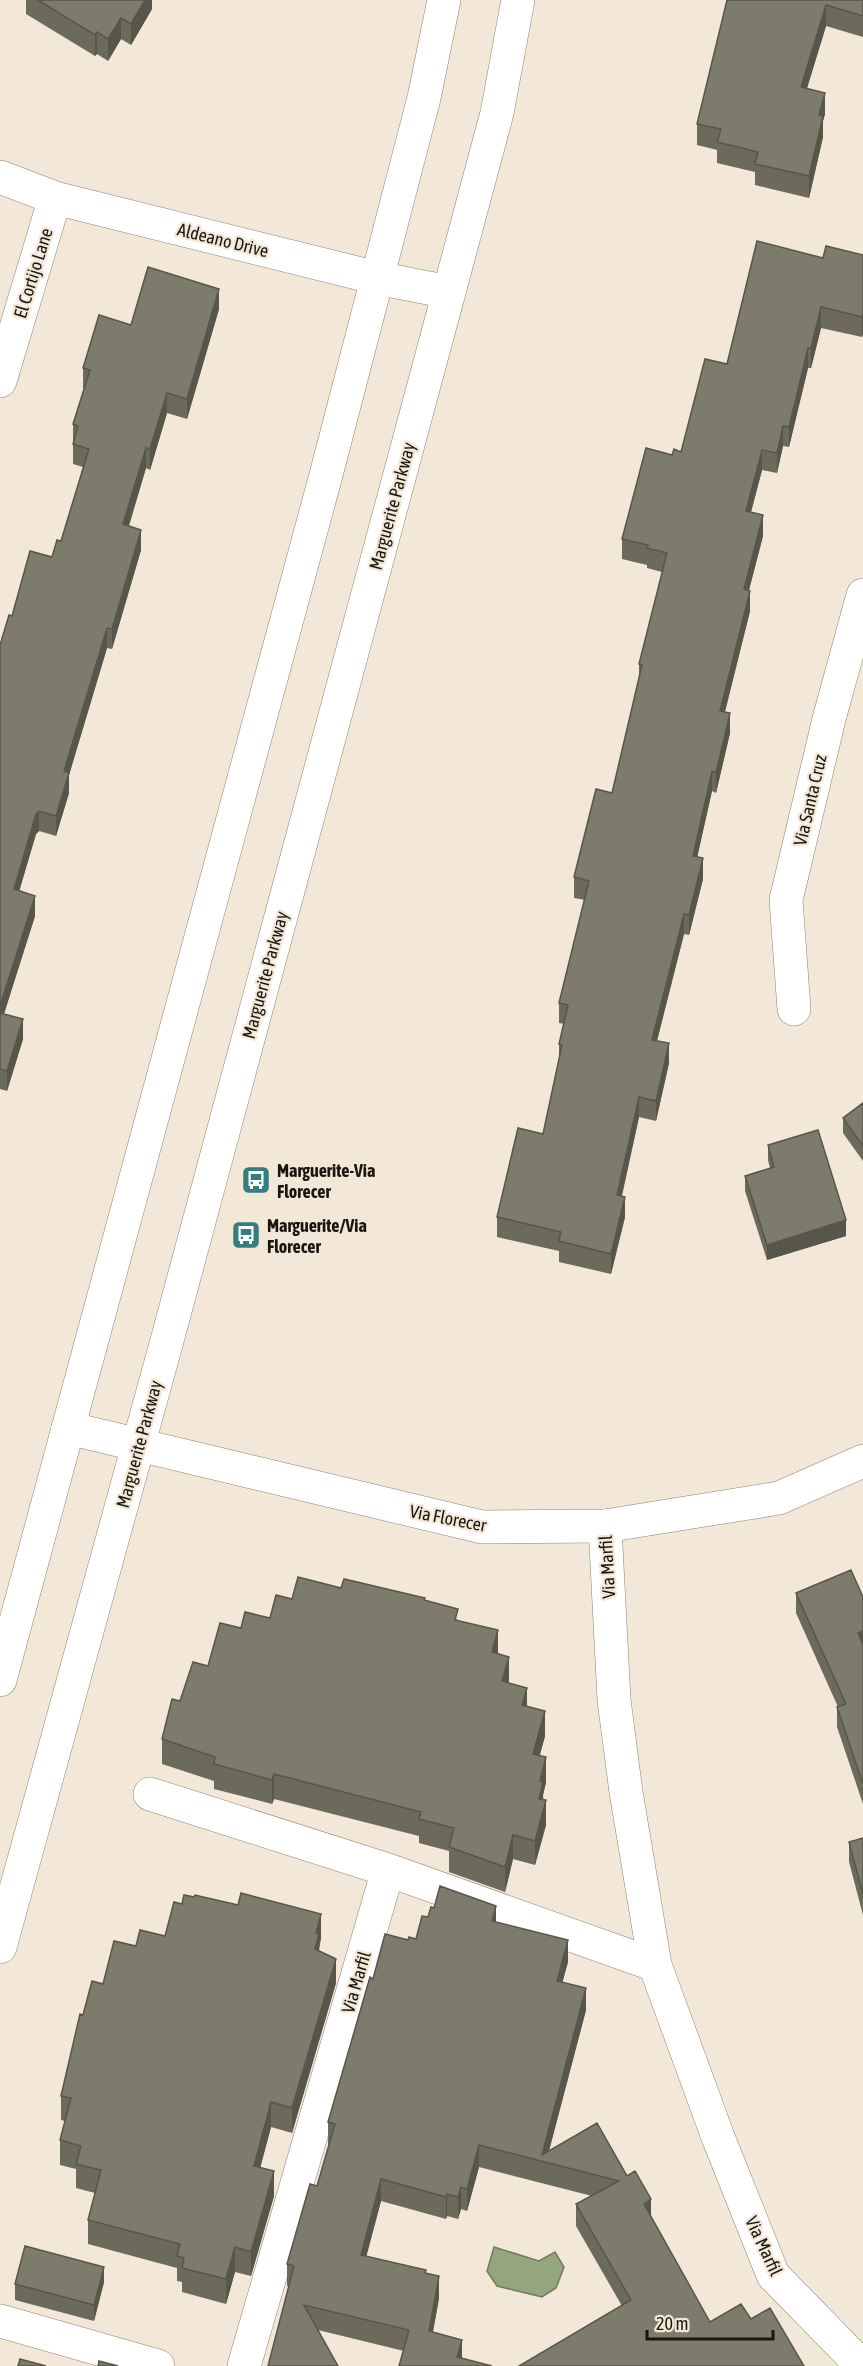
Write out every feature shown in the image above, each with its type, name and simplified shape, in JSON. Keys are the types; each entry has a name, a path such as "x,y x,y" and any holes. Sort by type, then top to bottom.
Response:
{"street":[{"path":"0,1680 323,487 424,99 444,0"},
{"name":"Marguerite Parkway","path":"0,1947 138,1446 449,292 496,112 518,0"},
{"name":"Aldeano Drive","path":"0,177 55,198 377,278 449,292"},
{"name":"El Cortijo Lane","path":"0,381 55,198"},
{"name":"Via Santa Cruz","path":"794,1009 786,900 829,719 863,595"},
{"name":"Via Florecer","path":"68,1428 482,1527 605,1526 779,1498 863,1461"},
{"name":"Via Marfil","path":"605,1526 614,1700 626,1792 655,1965 718,2137 774,2275 862,2366"},
{"path":"150,1794 388,1870 655,1965"},
{"name":"Via Marfil","path":"244,2366 388,1870"},
{"path":"1,2321 158,2366"}],"shaded area":[{"path":"494,2247 539,2261 555,2252 564,2267 556,2288 542,2297 497,2286 487,2271"}],"building":[{"path":"38,0 145,0 131,24 121,18 108,39 97,32 95,35"},
{"path":"727,0 863,0 863,16 826,5 801,87 825,93 819,115 823,116 809,176 755,164 758,152 717,142 721,129 697,124"},
{"path":"757,241 823,258 826,246 863,255 863,314 862,317 821,307 811,348 808,348 789,427 783,426 777,453 762,450 746,511 763,515 744,589 750,591 720,711 730,713 716,773 712,771 693,856 703,858 689,915 684,914 652,1040 669,1043 656,1101 639,1097 617,1195 625,1197 611,1254 559,1241 561,1232 497,1217 518,1128 543,1134 568,1005 559,1003 589,881 574,877 596,789 612,793 642,665 639,664 667,553 647,548 648,545 622,539 646,448 672,455 674,449 681,452 705,359 727,364"},
{"path":"148,267 219,289 187,399 167,393 150,449 146,448 123,524 141,530 112,629 107,628 64,771 69,773 56,816 39,811 36,814 14,889 35,896 0,1006 0,645 9,615 12,616 30,551 52,557 57,540 61,541 89,449 73,444 78,426 73,424 90,370 83,368 99,315 131,325"},
{"path":"0,1013 23,1019 7,1071 0,1069"},
{"path":"863,1103 863,1146 843,1118"},
{"path":"818,1130 846,1220 767,1245 745,1176 774,1167 768,1145"},
{"path":"851,1570 863,1597 863,1631 858,1633 863,1645 863,1784 837,1707 846,1704 796,1593"},
{"path":"298,1577 341,1588 344,1579 425,1598 424,1600 458,1609 455,1620 498,1630 492,1652 509,1657 502,1681 527,1688 522,1705 545,1711 533,1754 546,1757 540,1781 543,1782 539,1799 546,1800 535,1841 513,1835 505,1867 449,1847 454,1828 419,1819 421,1812 274,1774 272,1780 214,1764 215,1757 162,1739 172,1699 180,1701 193,1662 208,1666 220,1623 241,1628 245,1612 270,1618 276,1595 292,1599"},
{"path":"863,1838 863,1894 849,1842"},
{"path":"440,1886 496,1906 492,1921 568,1940 557,1981 586,1988 542,2155 597,2123 627,2176 635,2171 651,2199 644,2204 710,2322 741,2304 751,2319 770,2308 804,2366 519,2366 631,2300 576,2204 619,2181 479,2145 467,2189 461,2187 458,2197 447,2194 446,2197 381,2179 361,2255 426,2270 425,2273 439,2276 429,2331 462,2340 457,2357 492,2366 399,2366 409,2330 304,2305 338,2366 268,2366 294,2266 287,2264 310,2184 317,2186 335,2124 328,2122 370,1977 373,1979 385,1934 408,1940 409,1937 416,1939 422,1916 428,1917 431,1907 434,1908"},
{"path":"241,1893 321,1914 315,1949 336,1959 292,2108 271,2102 254,2166 274,2171 251,2252 235,2247 226,2279 182,2268 184,2258 177,2256 180,2244 88,2220 101,2170 76,2164 81,2146 60,2140 71,2098 61,2096 80,2014 83,2015 92,1981 103,1984 114,1941 136,1946 140,1930 165,1936 174,1902 182,1904 184,1895 194,1897 195,1895 238,1905"},
{"path":"25,2246 104,2267 94,2305 15,2284"},
{"path":"20,2359 46,2366 18,2366"},
{"path":"99,2361 118,2366 98,2366"}],"place":[{"name":"Marguerite-Via Florecer","path":"256,1180"},
{"name":"Marguerite/Via Florecer","path":"246,1235"}]}
